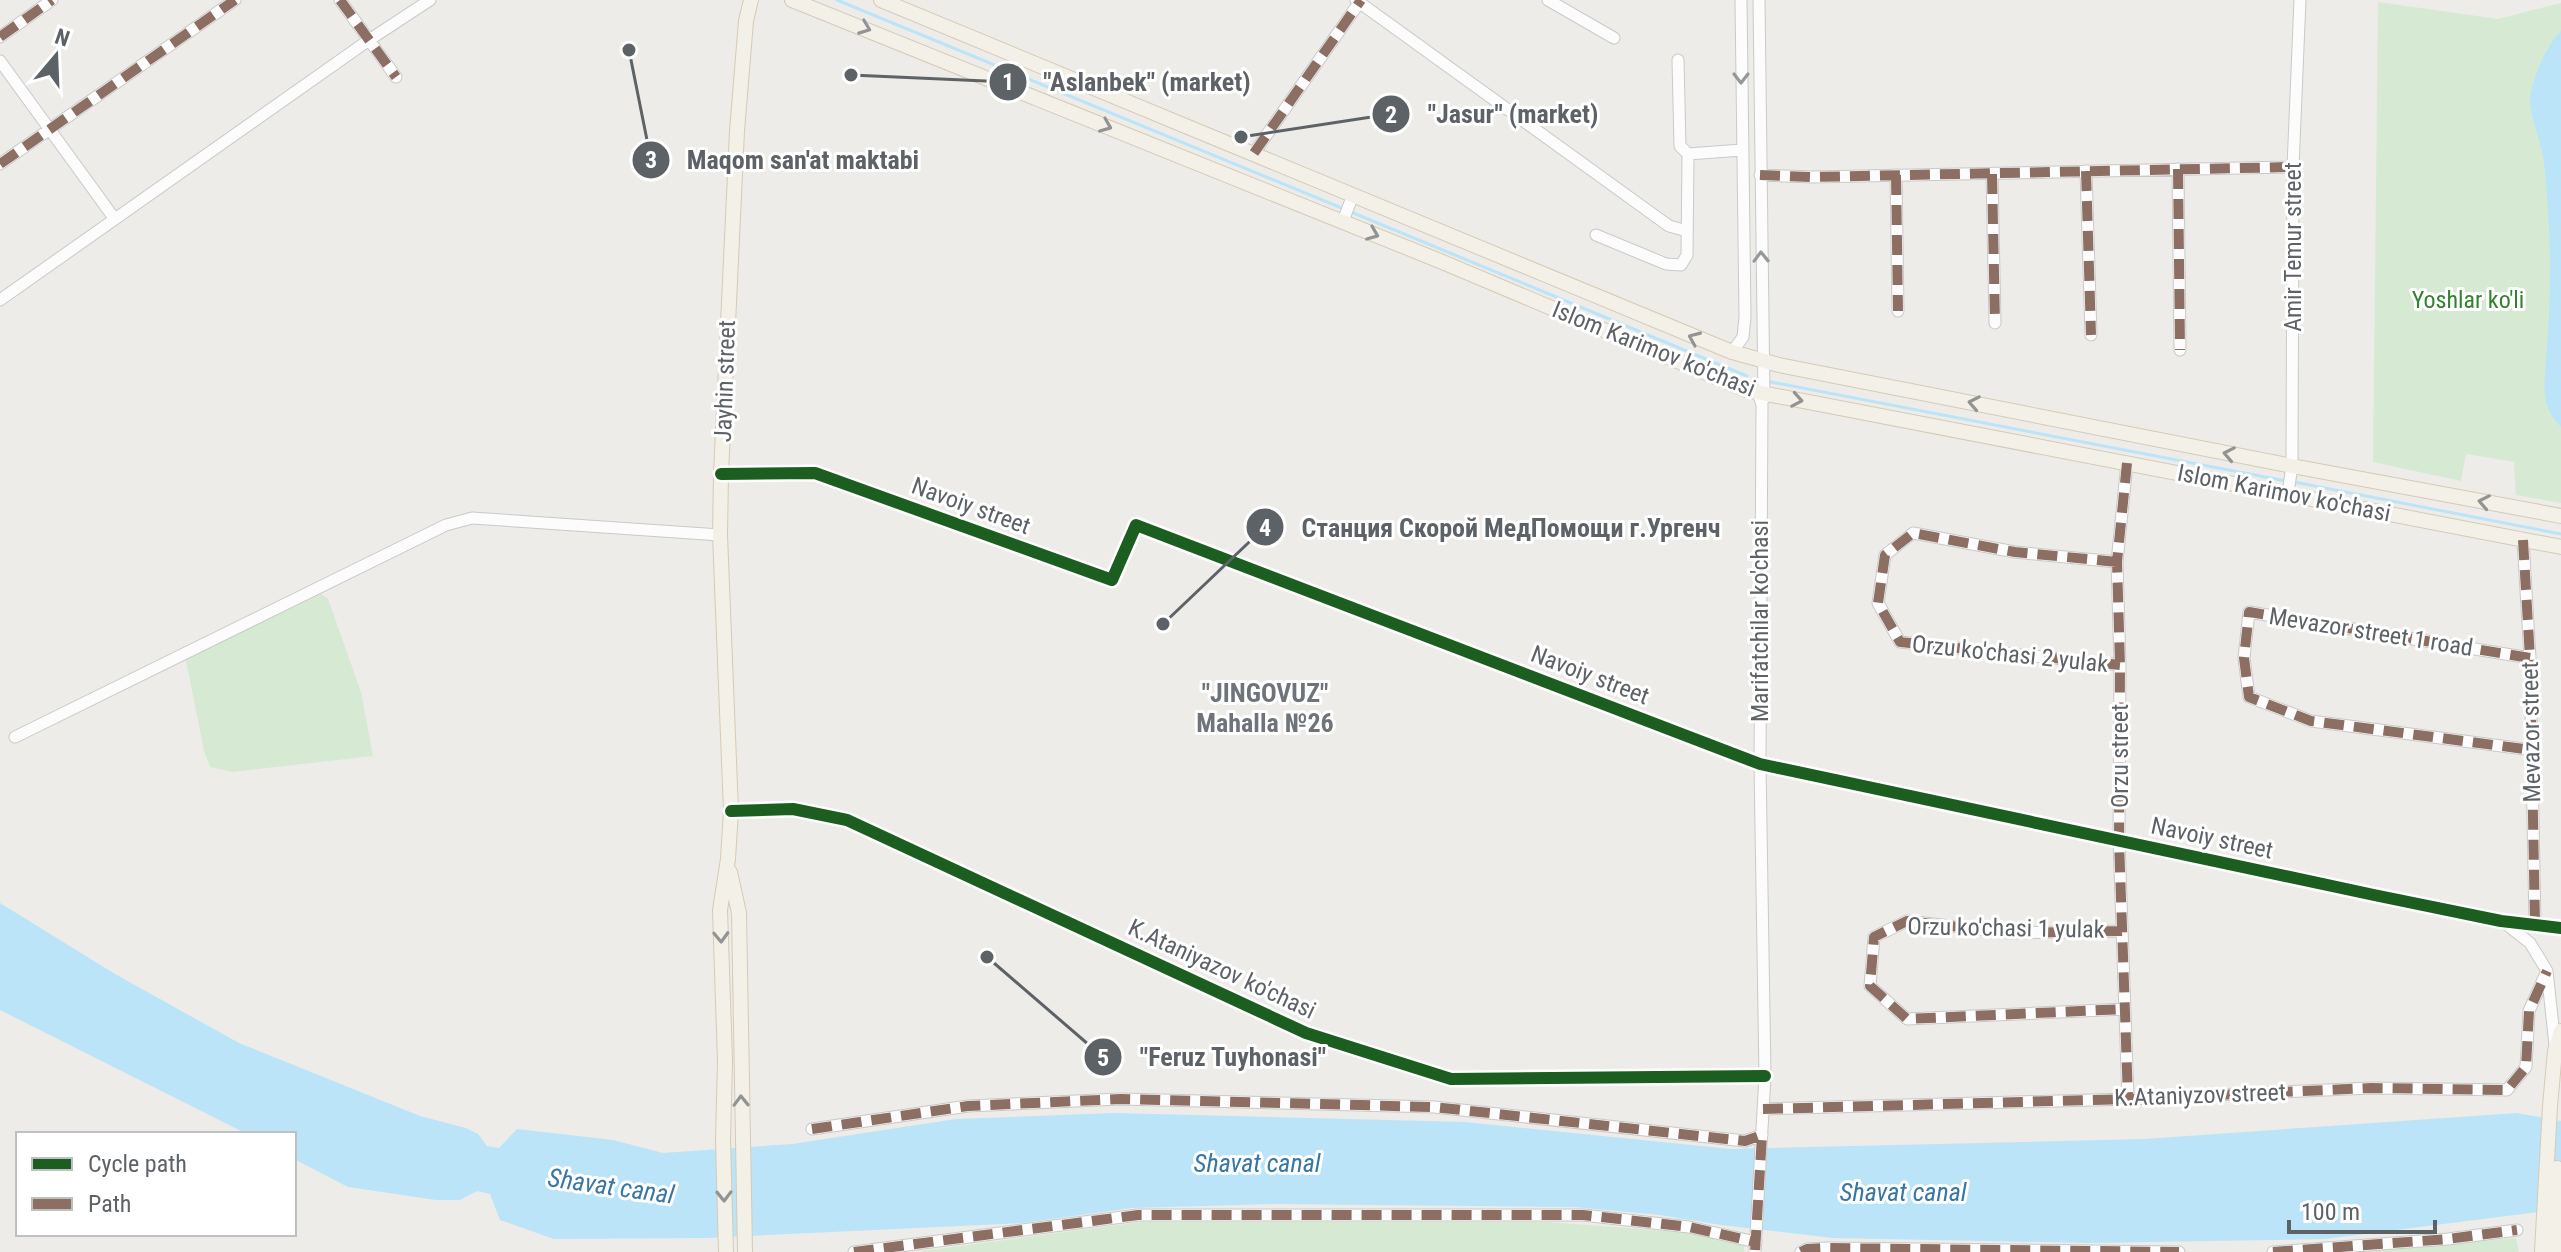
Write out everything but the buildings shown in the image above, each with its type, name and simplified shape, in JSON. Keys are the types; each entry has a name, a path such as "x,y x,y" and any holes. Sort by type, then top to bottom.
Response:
{"main road":[{"name":"Jayhin street","path":"733,1061 720,910 731,811 720,535 721,474 737,131 746,21 751,0"},
{"name":"Islom Karimov ko'chasi","path":"792,0 1343,221 1762,398 2288,493 2561,547"},
{"name":"Islom Karimov ko'chasi","path":"881,0 1732,352 1764,361 2292,466 2561,516"},
{"path":"2542,1252 2550,1210 2555,1051 2561,1031"},
{"path":"726,1252 723,1140 733,1061"},
{"path":"733,1061 742,1143 745,1252"},
{"path":"2555,1105 2561,1088"},
{"path":"2550,1210 2554,1252"}],"street":[{"path":"0,37 52,0"},
{"path":"0,164 235,0"},
{"path":"340,0 396,77"},
{"path":"0,300 430,0"},
{"path":"1548,0 1614,38"},
{"path":"1732,352 1743,337 1745,317 1741,0"},
{"name":"Marifatchilar ko'chasi","path":"1756,1247 1765,1076 1760,764 1764,361 1759,0"},
{"name":"Amir Temur street","path":"2288,493 2292,466 2293,167 2300,0"},
{"path":"1254,153 1359,1 1669,226 1687,231"},
{"path":"1596,235 1666,264 1681,265 1687,255 1688,154 1680,146 1678,60"},
{"path":"0,61 114,218"},
{"path":"1688,154 1742,150"},
{"path":"1760,175 1812,177 2293,167"},
{"path":"2178,169 2180,350"},
{"path":"2086,171 2091,335"},
{"path":"1992,174 1995,323"},
{"path":"1896,175 1898,311"},
{"path":"1343,221 1353,195"},
{"name":"Orzu street","path":"2127,463 2117,562 2119,841 2128,1099"},
{"name":"Navoiy street","path":"721,474 815,473 1112,580 1136,525 1760,764 2501,921 2561,928"},
{"path":"15,737 446,525 472,518 720,535"},
{"name":"Orzu ko'chasi 2 yulak","path":"2117,562 2015,552 1913,533 1885,555 1878,603 1900,642 2120,665"},
{"name":"Mevazor street","path":"2523,540 2530,658 2535,924"},
{"name":"Mevazor street 1 road","path":"2530,658 2249,612 2244,658 2249,697 2311,721 2532,750"},
{"name":"K.Ataniyazov ko'chasi","path":"731,811 793,809 847,820 1306,1033 1451,1079 1765,1076"},
{"name":"Orzu ko'chasi 1 yulak","path":"2122,931 2010,933 1907,921 1874,937 1870,986 1907,1019 2125,1009"},
{"path":"2501,921 2530,943 2547,971 2555,1051"},
{"name":"K.Ataniyzov street","path":"1763,1109 2128,1099 2371,1088 2507,1090 2526,1067 2529,1011 2547,971"},
{"path":"812,1129 968,1106 1120,1099 1434,1107 1745,1141 1762,1135"},
{"path":"854,1252 1138,1215 1583,1215 1689,1227 1756,1247"},
{"path":"2273,1252 2448,1239 2517,1230"},
{"path":"1801,1252 1827,1248 2179,1252"}],"green space":[{"name":"Yoshlar ko'li","path":"2378,2 2498,19 2561,3 2561,503 2516,495 2514,462 2466,454 2461,481 2373,462"},
{"path":"321,594 328,599 361,692 373,756 232,772 210,767 186,660"},
{"path":"1140,1222 1547,1222 1681,1232 1744,1243 1744,1252 915,1252"},
{"path":"2516,1238 2519,1252 2340,1252"}],"water":[{"path":"2561,31 2561,427 2546,404 2545,395 2550,285 2548,212 2543,156 2530,95 2540,65"},
{"name":"Shavat canal","path":"0,903 115,974 239,1043 420,1116 466,1128 478,1134 487,1146 499,1148 517,1129 613,1140 663,1153 792,1144 956,1119 1114,1113 1465,1122 1731,1149 2144,1139 2517,1113 2561,1121 2561,1209 2325,1239 2092,1243 1833,1238 1574,1207 1275,1204 1132,1208 1022,1223 706,1238 554,1239 500,1220 490,1194 477,1191 460,1200 436,1200 348,1187 296,1160 296,1132 243,1132 0,1010"}],"waterway":[{"path":"837,0 1344,209"},
{"path":"1351,212 1747,376"},
{"path":"1771,382 2286,481"},
{"path":"2294,482 2561,534"}],"marked path":[{"path":"0,37 52,0"},
{"path":"0,164 235,0"},
{"path":"340,0 396,77"},
{"path":"1254,153 1361,0"},
{"path":"1760,175 1812,177 2293,167"},
{"path":"2178,169 2180,350"},
{"path":"2086,171 2091,335"},
{"path":"1992,174 1995,323"},
{"path":"1896,175 1898,311"},
{"path":"2127,463 2117,562 2119,841 2128,1099"},
{"path":"2117,562 2015,552 1913,533 1885,555 1878,603 1900,642 2120,665"},
{"path":"2523,540 2530,658 2535,924"},
{"path":"2530,658 2249,612 2244,658 2249,697 2311,721 2532,750"},
{"path":"2122,931 2010,933 1907,921 1874,937 1870,986 1907,1019 2125,1009"},
{"path":"1763,1109 2128,1099 2371,1088 2507,1090 2526,1067 2529,1011 2547,971"},
{"path":"812,1129 968,1106 1120,1099 1434,1107 1745,1141 1762,1135 1755,1252"},
{"path":"854,1252 1138,1215 1583,1215 1689,1227 1756,1242"},
{"path":"2273,1252 2448,1239 2517,1230"},
{"path":"1801,1252 1827,1248 2179,1252"}],"cycle path":[{"path":"721,474 815,473 1112,580 1136,525 1760,764 2374,895 2501,921 2561,928"},
{"path":"731,811 793,809 847,820 1306,1033 1451,1079 1765,1076"}],"place":[{"name":"Maqom san'at maktabi","path":"629,50"},
{"name":"\"Aslanbek\" (market)","path":"851,75"},
{"name":"\"Jasur\" (market)","path":"1241,137"},
{"name":"Станция Скорой МедПомощи г.Ургенч","path":"1163,624"},
{"name":"\"Feruz Tuyhonasi\"","path":"987,957"}],"district":[{"name":"\"JINGOVUZ\" Mahalla №26","path":"1265,708"}]}
